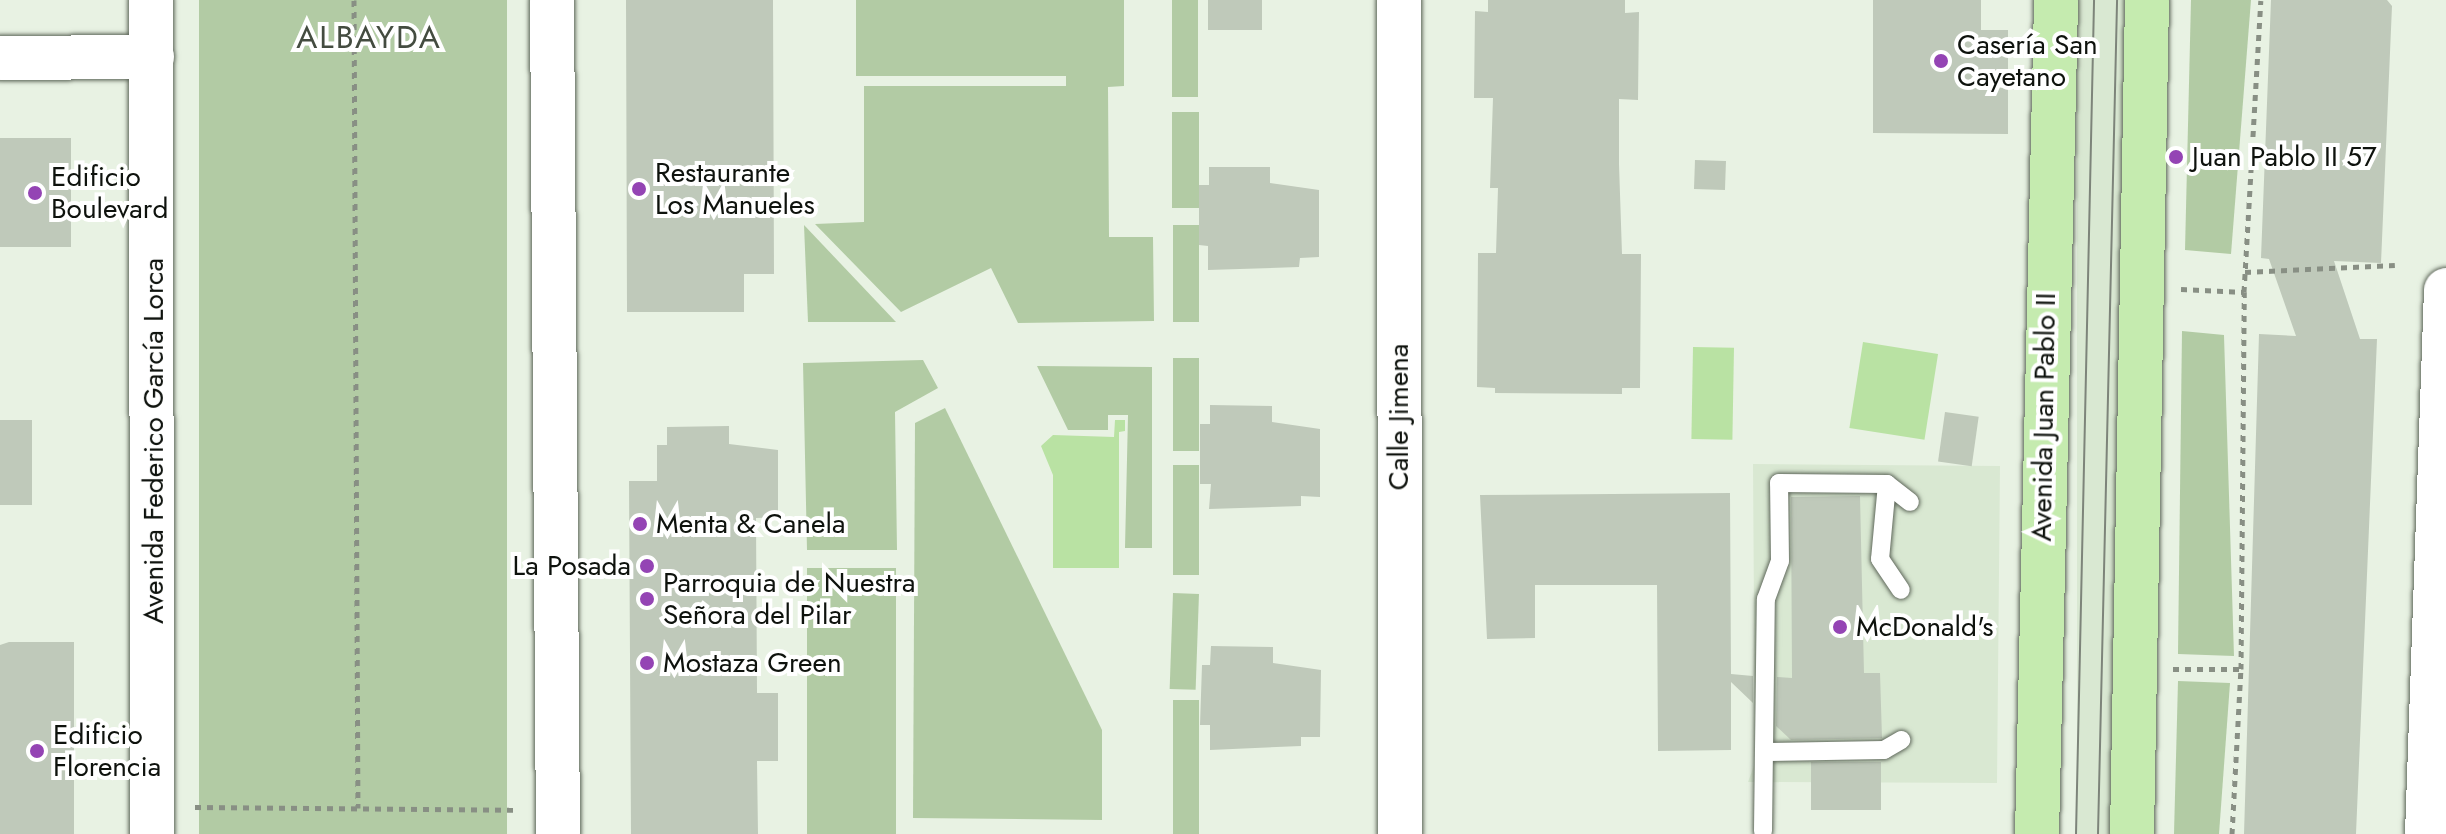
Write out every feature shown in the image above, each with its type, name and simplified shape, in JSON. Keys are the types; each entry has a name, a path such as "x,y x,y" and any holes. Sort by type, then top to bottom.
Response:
{"main road":[{"name":"Avenida Federico García Lorca","path":"151,0 152,834"},
{"path":"552,0 558,834"},
{"name":"Calle Jimena","path":"1399,0 1400,834"},
{"name":"Avenida Juan Pablo II","path":"2037,834 2056,0"},
{"path":"2132,834 2147,0"},
{"path":"0,58 152,57"},
{"path":"2427,834 2446,290"}],"lane":[{"path":"1763,831 1761,793 1769,752 1766,599 1780,561 1779,483 1887,484 1910,502"},
{"path":"1887,484 1880,559 1901,590"},
{"path":"1769,752 1884,750 1901,740"}],"path":[{"path":"354,0 358,808"},
{"path":"2232,834 2241,669 2244,292 2261,0"},
{"path":"2245,272 2395,265"},
{"path":"2176,289 2244,292"},
{"path":"2168,669 2241,669"},
{"path":"195,807 519,810"}],"shaded area":[{"path":"199,0 507,0 507,834 199,834"},
{"path":"856,0 1124,0 1124,86 1108,87 1109,237 1153,237 1154,321 1018,323 991,268 901,312 815,224 864,222 864,86 1066,86 1066,76 856,76"},
{"path":"1172,0 1198,0 1198,97 1172,97"},
{"path":"2077,0 2133,0 2133,834 2077,834"},
{"path":"2191,0 2251,0 2231,254 2185,250"},
{"path":"1172,112 1199,112 1199,208 1172,208"},
{"path":"804,225 896,322 808,322"},
{"path":"1173,225 1199,225 1199,322 1173,322"},
{"path":"2182,331 2224,335 2234,656 2178,654"},
{"path":"1863,342 1938,354 1924,440 1849,428"},
{"path":"1693,347 1734,348 1732,440 1691,439"},
{"path":"1173,358 1199,358 1199,451 1173,451"},
{"path":"923,360 938,388 895,412 897,550 807,550 803,363"},
{"path":"1037,366 1152,367 1152,548 1125,548 1128,415 1108,415 1108,430 1068,430"},
{"path":"945,408 1102,730 1102,820 913,818 915,423"},
{"path":"1115,420 1125,420 1125,431 1119,432 1119,568 1053,568 1053,475 1041,446 1053,435 1114,437"},
{"path":"1753,464 2000,466 1997,783 1748,782 1755,763"},
{"path":"1173,465 1199,465 1199,575 1173,575"},
{"path":"807,568 896,568 896,834 807,834"},
{"path":"1173,593 1199,594 1196,690 1170,689"},
{"path":"2178,681 2230,683 2219,834 2174,834"},
{"path":"1173,700 1199,700 1199,834 1173,834"}],"building":[{"path":"626,0 773,0 774,274 744,274 744,312 627,312"},
{"path":"1208,0 1262,0 1262,30 1208,30"},
{"path":"1488,0 1625,0 1625,13 1639,12 1638,100 1619,99 1619,164 1622,254 1641,254 1640,388 1622,388 1622,394 1495,393 1495,388 1477,387 1478,253 1496,253 1498,188 1490,188 1493,98 1474,98 1475,11 1488,12"},
{"name":"Casería San Cayetano","path":"1873,0 1981,0 1981,30 2008,30 2008,134 1873,133"},
{"path":"2271,0 2387,0 2392,6 2381,263 2334,261 2360,339 2377,339 2356,834 2244,834 2259,334 2296,336 2269,259 2261,258"},
{"name":"Edificio Boulevard","path":"0,138 71,138 71,247 0,247"},
{"path":"1695,160 1726,161 1725,190 1694,189"},
{"path":"1209,167 1270,167 1270,183 1319,190 1319,257 1300,258 1299,267 1208,270 1208,246 1199,245 1199,185 1209,185"},
{"path":"1210,405 1272,406 1272,422 1320,429 1320,497 1301,496 1301,506 1209,509 1211,484 1200,484 1200,424 1210,424"},
{"path":"1945,412 1979,417 1972,466 1938,462"},
{"path":"0,420 32,420 32,505 0,505"},
{"path":"729,426 729,444 778,450 778,517 756,518 757,693 778,693 778,761 757,761 758,834 631,834 629,481 657,481 657,445 667,445 667,427"},
{"path":"1730,493 1731,674 1753,676 1753,703 1731,682 1731,750 1658,751 1657,585 1535,585 1535,638 1487,639 1480,495"},
{"path":"1860,496 1864,673 1880,673 1882,738 1791,740 1776,726 1777,677 1792,678 1791,497"},
{"name":"Edificio Florencia","path":"9,642 74,642 74,834 0,834 0,645"},
{"path":"1211,646 1273,647 1273,663 1321,670 1320,737 1301,737 1301,746 1210,750 1210,725 1200,725 1202,665 1210,665"},
{"path":"1811,762 1881,762 1881,810 1811,810"}],"tram line":[{"path":"2076,834 2094,0"},
{"path":"2098,834 2117,0"}],"place":[{"name":"Casería San Cayetano","path":"1941,61"},
{"name":"Juan Pablo II 57","path":"2176,157"},
{"name":"Restaurante Los Manueles","path":"639,189"},
{"name":"Edificio Boulevard","path":"35,193"},
{"name":"Menta & Canela","path":"640,524"},
{"name":"La Posada","path":"647,566"},
{"name":"Parroquia de Nuestra Señora del Pilar","path":"647,599"},
{"name":"McDonald's","path":"1840,627"},
{"name":"Mostaza Green","path":"647,663"},
{"name":"Edificio Florencia","path":"37,751"}],"district":[{"name":"ALBAYDA","path":"369,37"}]}
